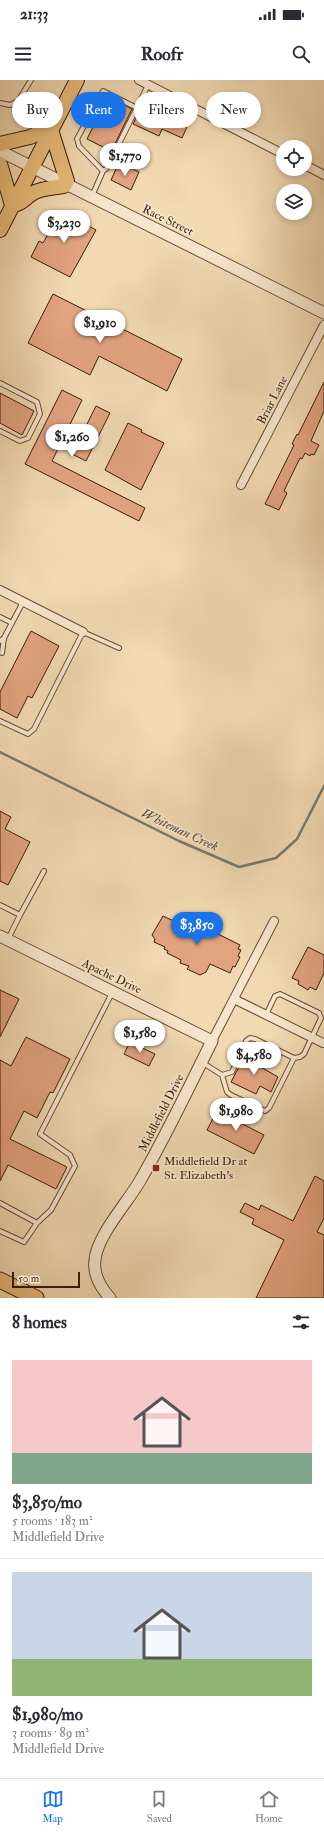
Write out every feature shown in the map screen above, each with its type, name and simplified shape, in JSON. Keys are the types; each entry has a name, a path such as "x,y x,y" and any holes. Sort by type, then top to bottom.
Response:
{"highway":[{"path":"0,230 77,80"},
{"path":"0,144 30,137 48,129 51,130"},
{"path":"12,205 17,205 33,193 40,190 64,186 66,184 67,181 51,130"},
{"path":"0,164 12,205"},
{"path":"0,1280 36,1298"}],"street":[{"path":"139,80 276,150"},
{"name":"Race Street","path":"0,150 324,313"},
{"path":"312,169 324,175"},
{"name":"Briar Lane","path":"241,485 324,325"},
{"path":"0,590 83,632"},
{"name":"Middlefield Drive","path":"110,1298 100,1283 96,1272 95,1260 98,1247 156,1154 274,921"},
{"name":"Apache Drive","path":"4,938 212,1041"},
{"path":"234,999 323,1043"}],"lane":[{"path":"0,103 10,105 18,101 31,80"},
{"path":"145,92 148,85"},
{"path":"66,101 71,104"},
{"path":"91,197 103,171 107,168 134,114"},
{"path":"83,128 77,139 78,143 103,171"},
{"path":"0,383 37,402 40,414 28,438 20,441 0,431"},
{"path":"2,653 2,640 23,602"},
{"path":"0,617 12,623"},
{"path":"0,721 28,734 34,729 83,632 119,648"},
{"path":"4,938 20,915 44,871"},
{"path":"0,905 20,915"},
{"path":"0,1231 24,1242 37,1223 51,1210 75,1166 70,1155 40,1134 113,991"},
{"path":"222,1075 232,1072 246,1041 250,1038 294,1058 300,1057 304,1054 321,1018 319,1013 280,994 275,996 266,1015"},
{"path":"202,1062 222,1075 227,1092 230,1095 265,1111 269,1108 294,1058"},
{"path":"0,1203 37,1223"}],"building":[{"path":"126,106 132,109 126,121"},
{"path":"92,128 123,128 106,162 100,159 105,148 87,139"},
{"path":"142,128 187,128 182,138 162,129 159,136"},
{"path":"123,164 139,172 131,190 111,180 117,167 121,169"},
{"path":"61,211 96,230 70,277 31,257 39,241 43,243"},
{"path":"53,294 182,359 167,391 99,356 90,375 28,343"},
{"path":"324,382 324,411 311,441 319,445 314,455 311,454 310,456 305,453 302,459 300,458 284,491 287,493 279,510 265,504 294,445 292,444 297,434 298,435"},
{"path":"62,390 82,400 52,461 145,508 139,521 25,464"},
{"path":"0,393 34,411 22,435 0,423"},
{"path":"96,406 110,413 86,461 72,454"},
{"path":"128,423 142,430 141,432 164,443 141,490 105,470"},
{"path":"31,631 59,646 32,698 28,696 17,718 0,709 0,692"},
{"path":"0,811 11,817 5,829 30,842 8,885 0,881"},
{"path":"163,916 182,925 194,922 240,945 238,949 241,950 238,956 240,957 235,967 233,966 230,973 210,964 206,972 200,975 187,969 189,966 180,963 181,960 167,953 168,951 164,949 165,947 154,942 155,939 152,935"},
{"path":"308,947 324,955 324,973 316,990 310,987 308,990 298,984 299,981 292,978"},
{"path":"0,990 19,999 0,1037"},
{"path":"26,1037 70,1059 53,1093 50,1092 37,1118 24,1111 10,1139 67,1167 56,1189 8,1165 0,1181 0,1060 11,1066"},
{"path":"130,1042 155,1054 149,1066 124,1054"},
{"path":"247,1052 255,1056 252,1062 278,1077 271,1092 260,1086 256,1094 231,1082"},
{"path":"217,1111 264,1135 254,1154 207,1130"},
{"path":"315,1176 324,1181 324,1218 317,1232 324,1235 324,1298 256,1298 284,1240 252,1224 254,1219 240,1212 245,1203 259,1210 261,1205 293,1221"}],"waterway":[{"name":"Whiteman Creek","path":"0,752 179,841 239,867 276,858 297,839 324,786"}],"place":[{"name":"Middlefield Dr at St. Elizabeth's","path":"156,1168"}]}
